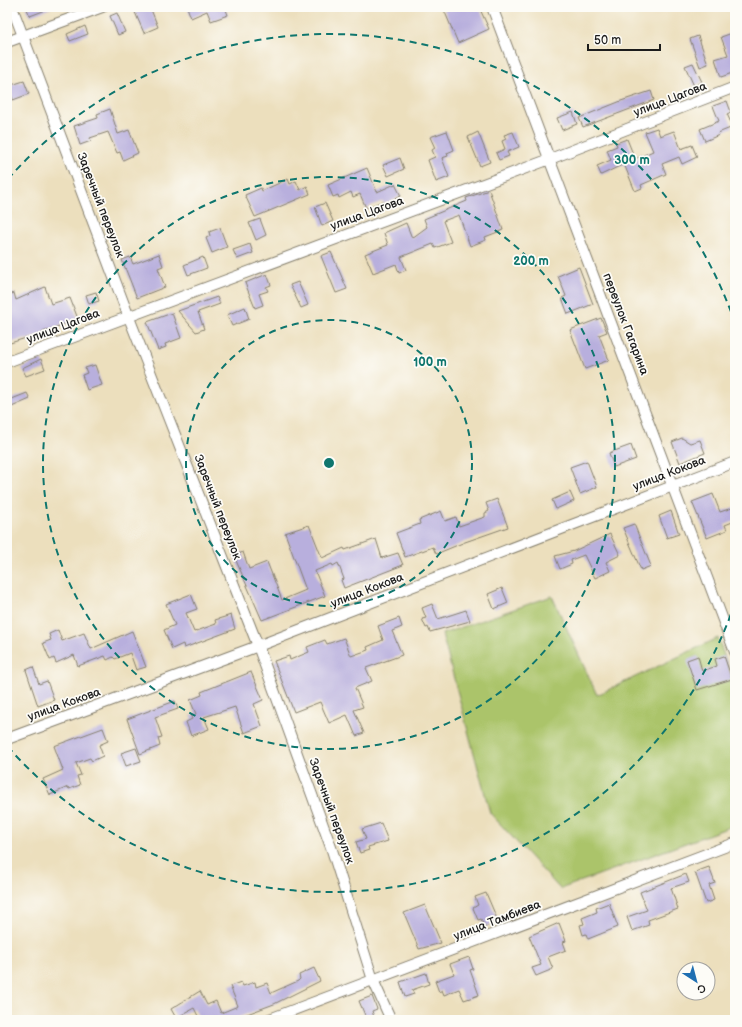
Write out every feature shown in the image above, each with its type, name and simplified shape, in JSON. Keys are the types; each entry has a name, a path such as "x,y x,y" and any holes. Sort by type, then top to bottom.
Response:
{"street":[{"name":"Заречный переулок","path":"12,7 128,315 258,646 332,850 373,980 391,1020"},
{"path":"7,42 102,7"},
{"name":"переулок Гагарина","path":"492,7 735,652"},
{"name":"улица Цагова","path":"7,362 128,315 550,159 735,87"},
{"name":"улица Кокова","path":"7,739 258,646 735,462"},
{"name":"улица Тамбиева","path":"267,1020 735,843"}],"green space":[{"path":"552,596 597,695 718,638 735,687 735,825 560,889 490,813 442,634"}],"building":[{"path":"26,7 51,7 51,8 30,16"},
{"path":"142,7 150,7 158,27 144,33 134,10"},
{"path":"187,7 225,7 228,15 211,21 207,11 191,18"},
{"path":"451,7 479,7 489,29 458,43 444,10"},
{"path":"117,13 125,32 118,35 110,16"},
{"path":"85,26 88,34 70,41 67,34"},
{"path":"735,32 735,72 721,77 715,59 728,55 721,37"},
{"path":"698,36 708,64 700,67 690,39"},
{"path":"693,63 702,82 694,86 685,66"},
{"path":"24,81 29,94 13,100 8,86"},
{"path":"651,91 654,100 583,127 579,118"},
{"path":"727,101 731,112 727,114 733,127 718,133 719,135 705,141 700,129 719,121 713,106"},
{"path":"110,109 118,134 129,130 138,153 123,160 120,152 117,153 108,132 90,138 91,141 80,145 74,126 98,118 97,114"},
{"path":"573,112 577,124 562,130 557,118"},
{"path":"657,128 660,136 674,131 681,149 692,145 697,157 682,164 679,157 662,164 666,174 641,185 642,188 635,191 624,164 601,175 597,166 611,160 607,150 617,146 616,143 627,139 635,159 653,151 645,132"},
{"path":"447,131 454,150 447,153 448,156 442,158 449,177 436,182 428,160 435,157 432,150 435,148 430,137"},
{"path":"478,132 490,162 480,166 468,137"},
{"path":"513,132 519,147 507,152 509,156 499,160 496,153 505,149 502,141 506,139 504,135"},
{"path":"400,158 404,169 388,176 383,165"},
{"path":"367,168 377,192 395,184 401,196 384,204 383,201 366,208 360,194 353,197 351,192 339,198 338,195 333,197 328,185"},
{"path":"288,179 290,184 296,181 300,190 307,186 310,194 255,217 245,195 261,188 262,191"},
{"path":"489,190 503,230 485,237 486,240 470,246 459,215 443,221 451,242 435,248 433,244 401,257 406,270 399,273 396,264 373,273 365,254 388,245 384,233 406,223 412,238 427,227 424,219 467,201 466,198"},
{"path":"325,203 333,221 322,226 315,207"},
{"path":"260,219 266,235 256,240 249,223"},
{"path":"220,228 227,247 212,253 206,238 210,236 209,232"},
{"path":"250,244 253,253 237,259 233,250"},
{"path":"331,252 347,289 336,293 321,256"},
{"path":"159,254 163,266 158,268 165,287 137,298 122,260 130,257 133,264"},
{"path":"203,257 207,268 188,275 184,265"},
{"path":"579,267 593,304 568,314 562,298 566,296 558,276"},
{"path":"267,274 271,285 266,287 268,291 259,294 263,305 255,308 245,283"},
{"path":"298,282 308,305 301,308 290,285"},
{"path":"45,287 51,304 70,298 78,319 26,340 26,338 7,344 7,296 14,293 16,300"},
{"path":"96,292 99,301 89,304 86,295"},
{"path":"217,297 220,304 198,312 204,329 196,332 178,311"},
{"path":"245,307 249,319 232,326 227,315"},
{"path":"172,313 181,338 165,344 166,347 158,350 147,322"},
{"path":"601,318 607,332 599,335 609,360 585,369 570,330"},
{"path":"41,359 45,369 26,376 22,368"},
{"path":"95,365 102,385 87,390 82,375 87,373 85,368"},
{"path":"27,393 30,399 7,409 7,401"},
{"path":"682,438 690,443 700,440 705,453 680,463 672,442"},
{"path":"631,445 636,459 614,467 609,453"},
{"path":"587,461 597,487 580,494 570,467"},
{"path":"570,492 574,501 556,509 552,500"},
{"path":"713,494 720,512 735,507 735,521 725,525 727,530 707,538 692,502"},
{"path":"497,499 508,527 436,554 433,547 405,557 396,533 420,524 419,520 441,511 445,521 456,517 459,526 485,517 485,513 489,511 486,503"},
{"path":"671,511 679,534 667,538 659,516"},
{"path":"634,524 651,566 641,570 623,528"},
{"path":"309,525 322,558 344,548 345,550 376,539 382,558 398,553 403,565 344,588 341,580 344,579 338,563 333,566 332,564 315,571 325,596 262,620 234,556 243,552 249,569 267,562 282,600 306,590 285,533"},
{"path":"610,534 620,555 606,562 610,571 595,578 584,555 571,560 572,564 560,569 555,556 574,551"},
{"path":"502,588 508,603 494,609 488,594"},
{"path":"191,594 197,609 186,613 194,632 216,624 215,620 231,615 235,629 184,648 183,644 172,649 164,630 175,625 166,604"},
{"path":"432,604 438,619 466,610 470,621 430,632 428,627 426,628 422,619 426,618 422,608"},
{"path":"399,618 402,627 392,631 402,655 366,668 372,681 355,688 363,707 354,710 364,733 356,736 347,715 329,723 320,702 294,712 274,661 289,656 290,660 309,652 307,647 325,640 327,644 344,638 351,656 368,650 367,647 383,640 378,626"},
{"path":"58,630 62,641 84,633 91,649 132,631 146,667 136,670 130,653 115,659 113,657 107,660 105,656 78,666 74,655 56,663 54,658 50,660 43,643 51,640 49,634"},
{"path":"698,656 702,671 717,666 715,659 724,656 732,679 697,690 687,660"},
{"path":"33,667 39,684 47,681 54,700 38,706 26,670"},
{"path":"251,672 263,700 254,704 262,726 244,733 235,707 204,717 209,729 191,736 186,722 192,719 191,716 196,714 190,700 202,695 201,692"},
{"path":"175,701 178,709 155,717 162,737 158,738 160,746 140,754 127,719"},
{"path":"103,728 108,741 99,745 103,756 92,761 90,758 76,763 81,775 77,776 80,785 69,789 68,787 50,795 43,779 63,770 54,746"},
{"path":"136,748 141,761 126,766 121,753"},
{"path":"381,823 388,841 368,847 369,850 360,853 356,842 366,839 362,829"},
{"path":"709,867 715,883 709,885 714,900 706,903 695,872"},
{"path":"686,874 689,882 671,888 678,909 648,920 649,925 632,931 627,917 647,910 640,892"},
{"path":"486,893 498,921 485,927 481,919 478,920 473,908 478,905 475,897"},
{"path":"609,903 618,927 588,939 586,934 583,935 580,925 584,924 582,918 597,912 596,908"},
{"path":"425,905 441,943 419,949 404,913"},
{"path":"559,923 566,941 563,942 566,950 548,957 553,969 536,976 532,968 541,965 529,936"},
{"path":"469,957 473,969 470,970 479,995 464,1000 459,989 444,995 442,990 439,992 435,981 454,974 450,964"},
{"path":"314,968 320,981 274,1004 231,1020 200,1020 194,1008 176,1018 171,1009 200,991 207,1005 216,1001 221,1013 238,1006 230,986 241,982 243,986 255,982 256,987 267,983 271,993 298,981 300,979 299,975"},
{"path":"426,973 429,984 412,990 414,994 405,997 400,982"},
{"path":"372,996 377,1009 372,1011 375,1020 367,1020 359,1001"}]}
